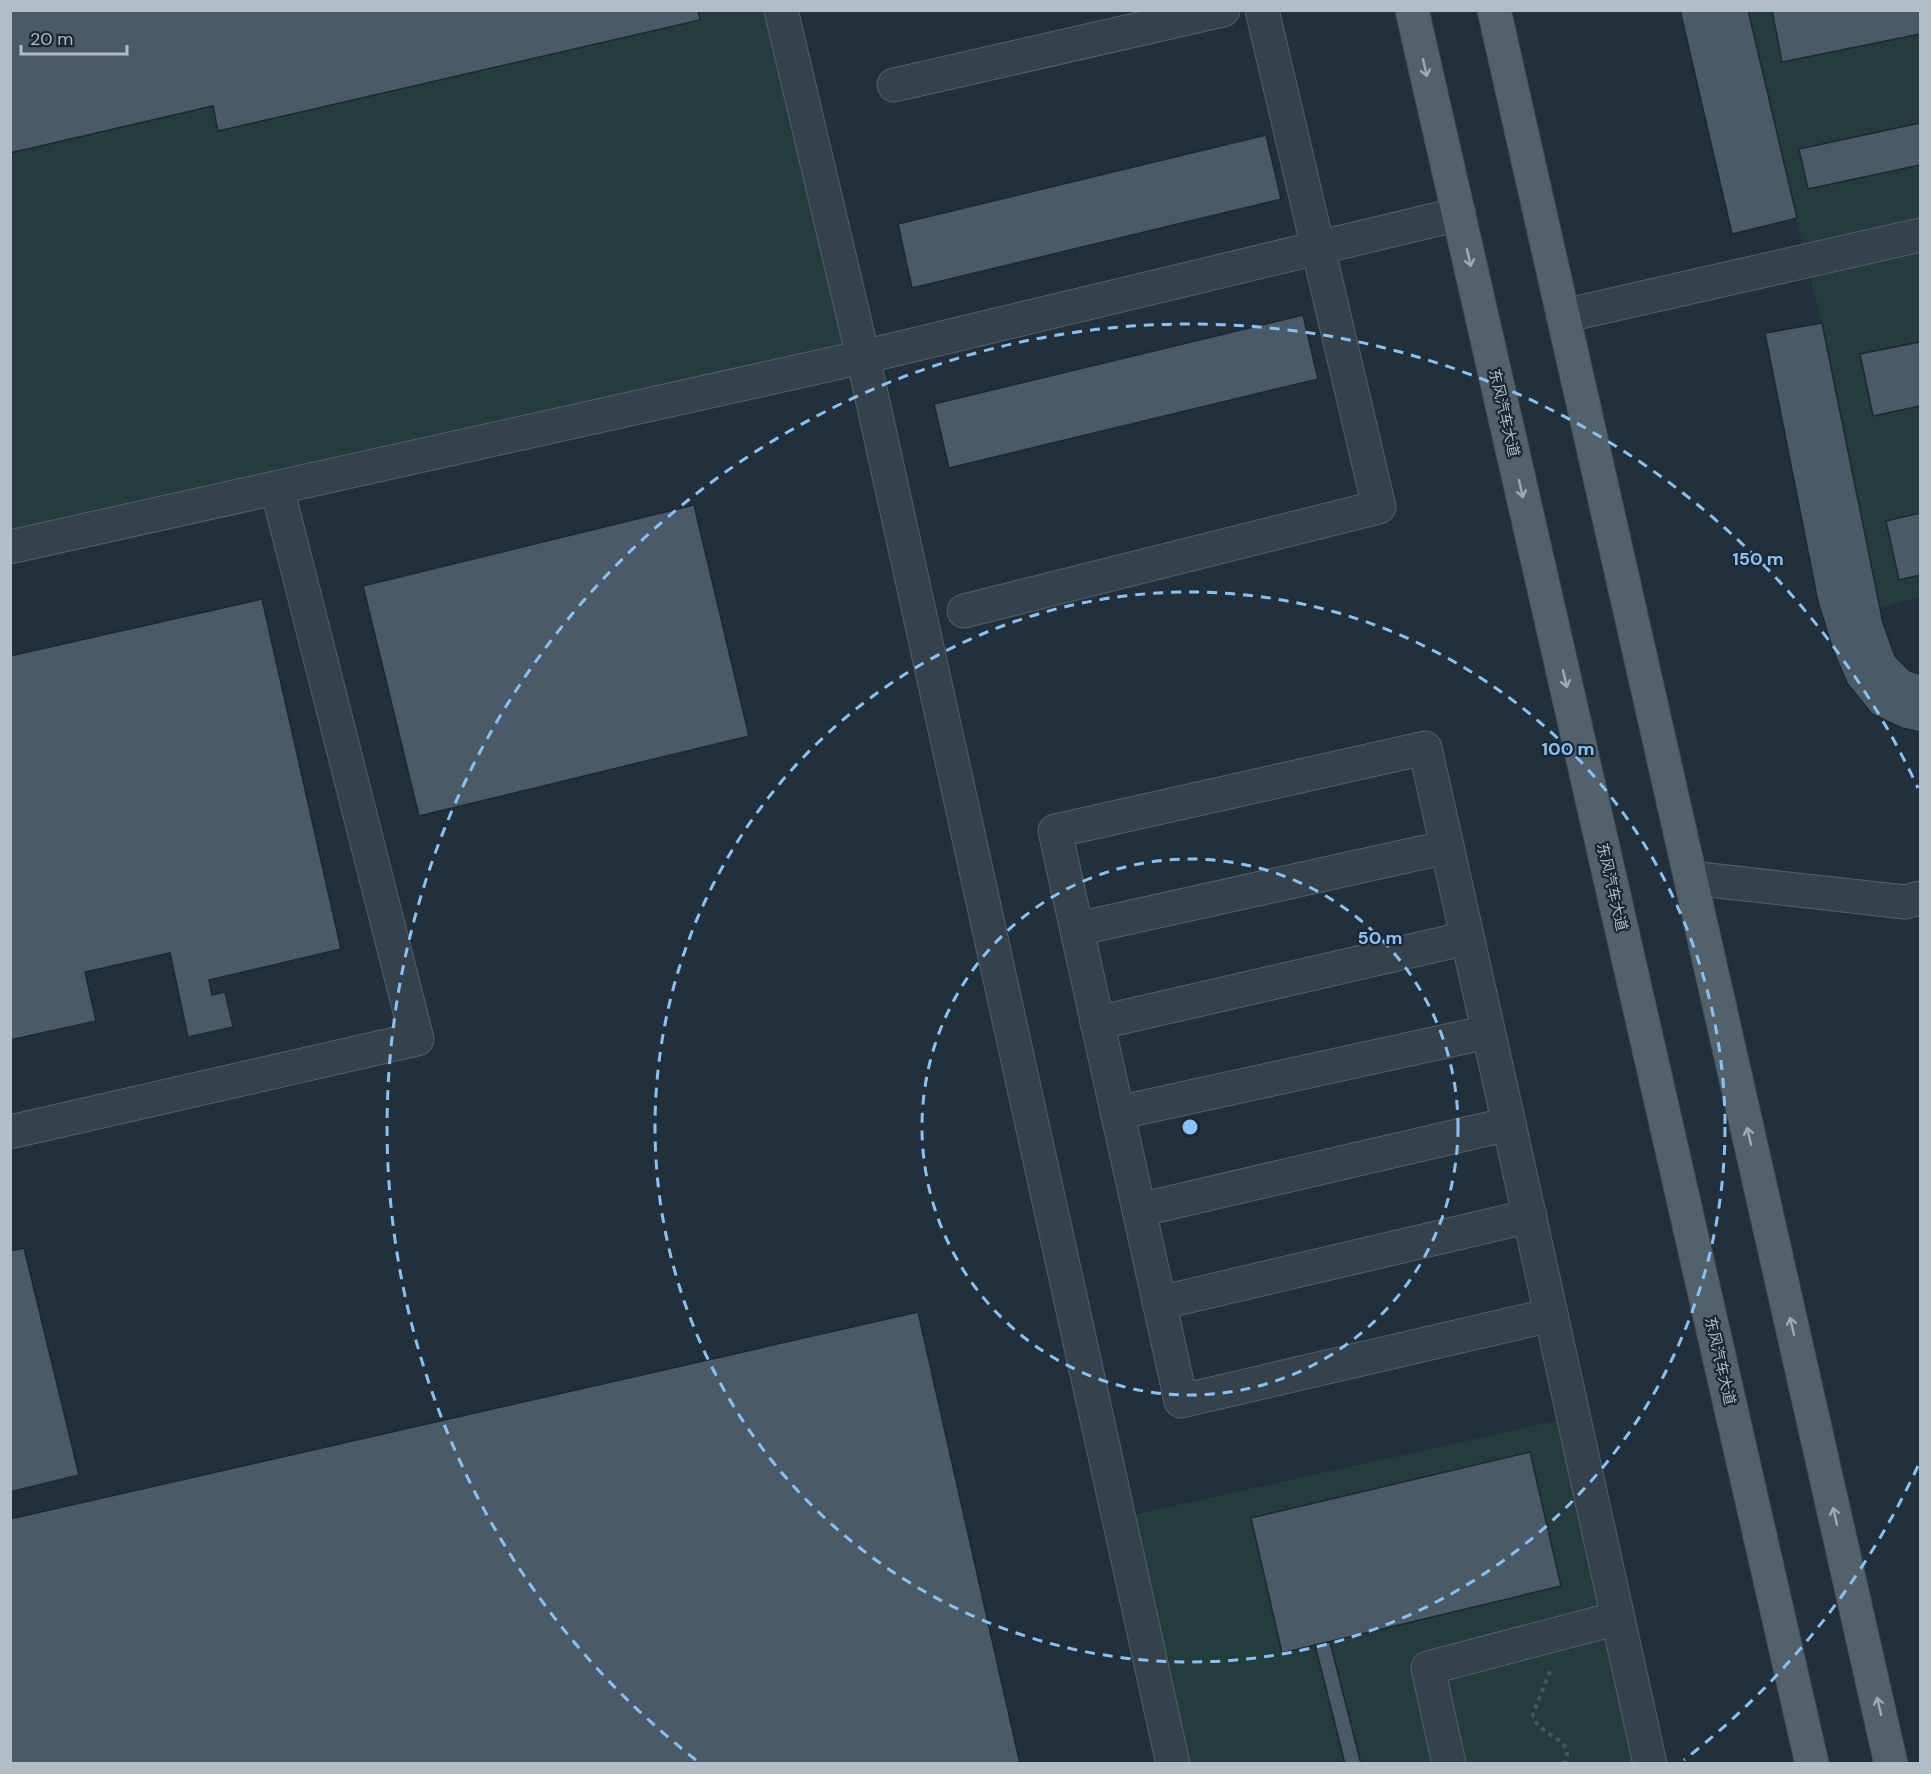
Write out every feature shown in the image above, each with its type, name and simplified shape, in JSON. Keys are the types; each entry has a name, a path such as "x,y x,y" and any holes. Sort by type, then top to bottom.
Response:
{"main road":[{"name":"东风汽车大道","path":"1412,10 1812,1764"},
{"path":"1494,10 1892,1764"}],"street":[{"path":"781,10 863,357 1173,1764"},
{"path":"894,85 1223,10"},
{"path":"964,611 1379,507 1262,10"},
{"path":"10,547 863,357 1459,214"},
{"path":"1563,316 1920,236"},
{"path":"10,1132 417,1039 277,488"},
{"path":"1551,1314 1180,1401 1055,831 1425,748 1530,1216 1650,1764"},
{"path":"1077,929 1447,847"},
{"path":"1690,878 1905,902 1920,898"},
{"path":"1097,1023 1467,938"},
{"path":"1117,1113 1488,1032"},
{"path":"1139,1209 1509,1124"},
{"path":"1159,1303 1530,1216"},
{"path":"1449,1764 1428,1668 1618,1618"}],"path":[{"path":"1548,1636 1552,1659 1533,1714 1533,1721 1538,1727 1561,1740 1566,1748 1567,1758 1564,1764"}],"green space":[{"path":"10,11 781,11 863,357 11,547"},
{"path":"1748,11 1920,11 1920,597 1879,608 1822,323"},
{"path":"1574,1417 1650,1763 1173,1763 1119,1518"}],"building":[{"path":"10,10 698,10 700,20 218,131 213,106 10,153"},
{"path":"1680,10 1748,10 1797,218 1732,234"},
{"path":"1772,10 1920,10 1920,34 1782,62"},
{"path":"1920,123 1920,165 1808,189 1799,149"},
{"path":"1266,135 1281,199 912,288 898,224"},
{"path":"1303,315 1318,379 949,468 934,404"},
{"path":"1822,323 1883,623 1895,656 1910,671 1920,674 1920,732 1902,728 1872,714 1847,683 1833,650 1818,602 1765,333"},
{"path":"1920,342 1920,406 1873,416 1860,354"},
{"path":"694,505 749,736 419,816 363,586"},
{"path":"1920,513 1920,575 1899,580 1886,521"},
{"path":"262,599 341,949 209,980 212,995 225,992 233,1027 188,1037 170,953 85,972 96,1021 10,1040 10,656"},
{"path":"24,1248 79,1475 10,1492 10,1251"},
{"path":"918,1312 1020,1764 10,1764 10,1519"},
{"path":"1530,1452 1561,1586 1282,1653 1251,1518"},
{"path":"1330,1642 1361,1764 1345,1764 1315,1645"}]}
